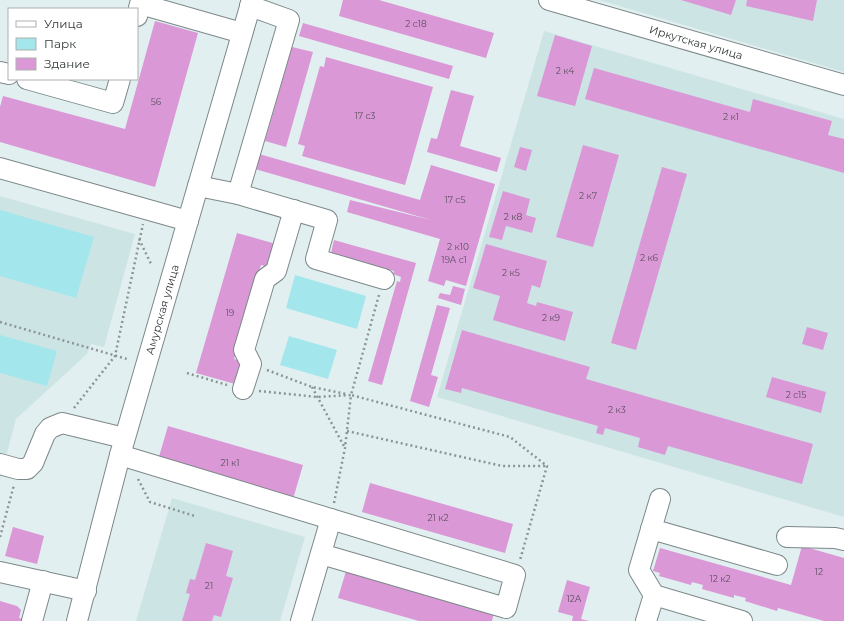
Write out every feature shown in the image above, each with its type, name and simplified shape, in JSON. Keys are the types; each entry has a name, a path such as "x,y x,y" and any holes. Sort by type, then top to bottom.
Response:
{"street":[{"name":"Иркутская улица","path":"549,0 844,85"},
{"name":"Амурская улица","path":"77,621 86,591 108,497 122,447 251,3"},
{"path":"238,194 289,20 251,3"},
{"path":"134,7 242,34"},
{"path":"31,80 113,102 120,80"},
{"path":"0,168 147,208 188,221"},
{"path":"198,186 238,194 327,220 316,258 384,279"},
{"path":"243,390 251,364 244,350 265,279 276,271 294,210"},
{"path":"9,466 27,469 33,463 45,434 50,428 62,423 122,447 331,519 515,575 504,615 321,554"},
{"path":"660,499 639,570 654,595 742,621"},
{"path":"301,621 331,519"},
{"path":"651,529 778,565"},
{"path":"787,537 835,538 844,540"},
{"path":"0,572 86,591"},
{"path":"32,621 43,581"},
{"path":"646,621 654,595"}],"path":[{"path":"62,423 114,356 139,238 147,208"},
{"path":"139,238 152,266"},
{"path":"331,519 345,448 351,395 384,279"},
{"path":"0,322 127,359"},
{"path":"251,364 312,387 351,395 510,437 547,466"},
{"path":"187,373 243,390 317,397 351,395"},
{"path":"312,387 345,448"},
{"path":"346,431 502,466 547,466"},
{"path":"0,537 9,466"},
{"path":"515,575 547,466"},
{"path":"137,476 150,502 195,516"}],"shaded area":[{"path":"599,0 844,0 844,72"},
{"path":"544,31 844,119 844,517 437,397"},
{"path":"0,196 135,234 104,347 91,344 87,354 16,419 0,479"},
{"path":"172,498 305,537 280,621 136,621"}],"green space":[{"path":"0,210 94,237 76,298 0,276"},
{"path":"295,275 366,296 357,329 286,308"},
{"path":"0,335 57,351 47,386 0,373"},
{"path":"289,336 337,350 328,379 280,365"}],"building":[{"path":"343,0 379,0 494,33 486,58 339,16"},
{"path":"681,0 736,0 731,15"},
{"path":"747,0 817,0 813,21 746,6"},
{"path":"155,21 198,33 155,187 0,142 0,107 3,96 125,129"},
{"path":"303,23 453,66 449,79 299,36"},
{"path":"555,35 592,46 575,106 537,96"},
{"path":"292,47 313,52 286,147 265,141"},
{"path":"326,57 433,87 405,185 302,156 305,146 298,144 320,66 324,67"},
{"path":"594,68 750,112 753,99 832,121 828,135 844,139 844,173 585,99"},
{"path":"451,90 474,96 460,146 501,158 497,172 427,152 431,138 437,139"},
{"path":"583,145 619,155 593,247 556,237"},
{"path":"520,147 532,150 526,171 514,167"},
{"path":"259,154 420,200 431,165 495,184 466,286 446,280 444,286 428,281 440,239 347,212 350,200 431,220 255,169"},
{"path":"662,167 687,174 636,350 611,343"},
{"path":"503,191 530,199 526,215 536,218 532,233 506,226 502,240 489,237"},
{"path":"237,233 276,244 269,267 261,265 234,359 241,361 235,384 196,373"},
{"path":"334,240 416,263 382,385 368,381 397,281 400,282 401,277 393,274 394,271 331,253"},
{"path":"486,244 547,261 540,288 532,285 527,303 536,306 537,302 573,312 565,341 493,320 500,296 473,288"},
{"path":"453,286 465,289 461,305 438,298 440,293 450,295"},
{"path":"437,305 450,308 431,375 438,377 429,407 410,401"},
{"path":"807,327 828,333 823,350 802,344"},
{"path":"462,330 590,367 586,379 813,444 802,484 668,446 665,455 638,447 640,438 605,428 603,435 596,433 598,426 462,388 461,393 445,389"},
{"path":"772,377 826,392 821,413 766,397"},
{"path":"168,426 303,465 293,499 158,460"},
{"path":"370,483 513,524 505,553 362,512"},
{"path":"13,527 44,536 37,564 5,556"},
{"path":"206,543 233,551 226,576 233,578 221,617 214,615 212,621 182,621 190,594 186,593 190,579 195,580"},
{"path":"802,546 844,558 844,621 824,621 778,608 777,611 745,601 746,598 734,595 734,598 702,589 703,585 692,582 691,585 659,576 660,573 653,571 660,548 791,585"},
{"path":"346,571 494,612 492,621 419,621 338,598"},
{"path":"567,580 590,587 581,619 589,621 572,621 573,616 558,612"},
{"path":"0,601 17,606 21,610 19,618 24,619 24,621 0,621"}]}
